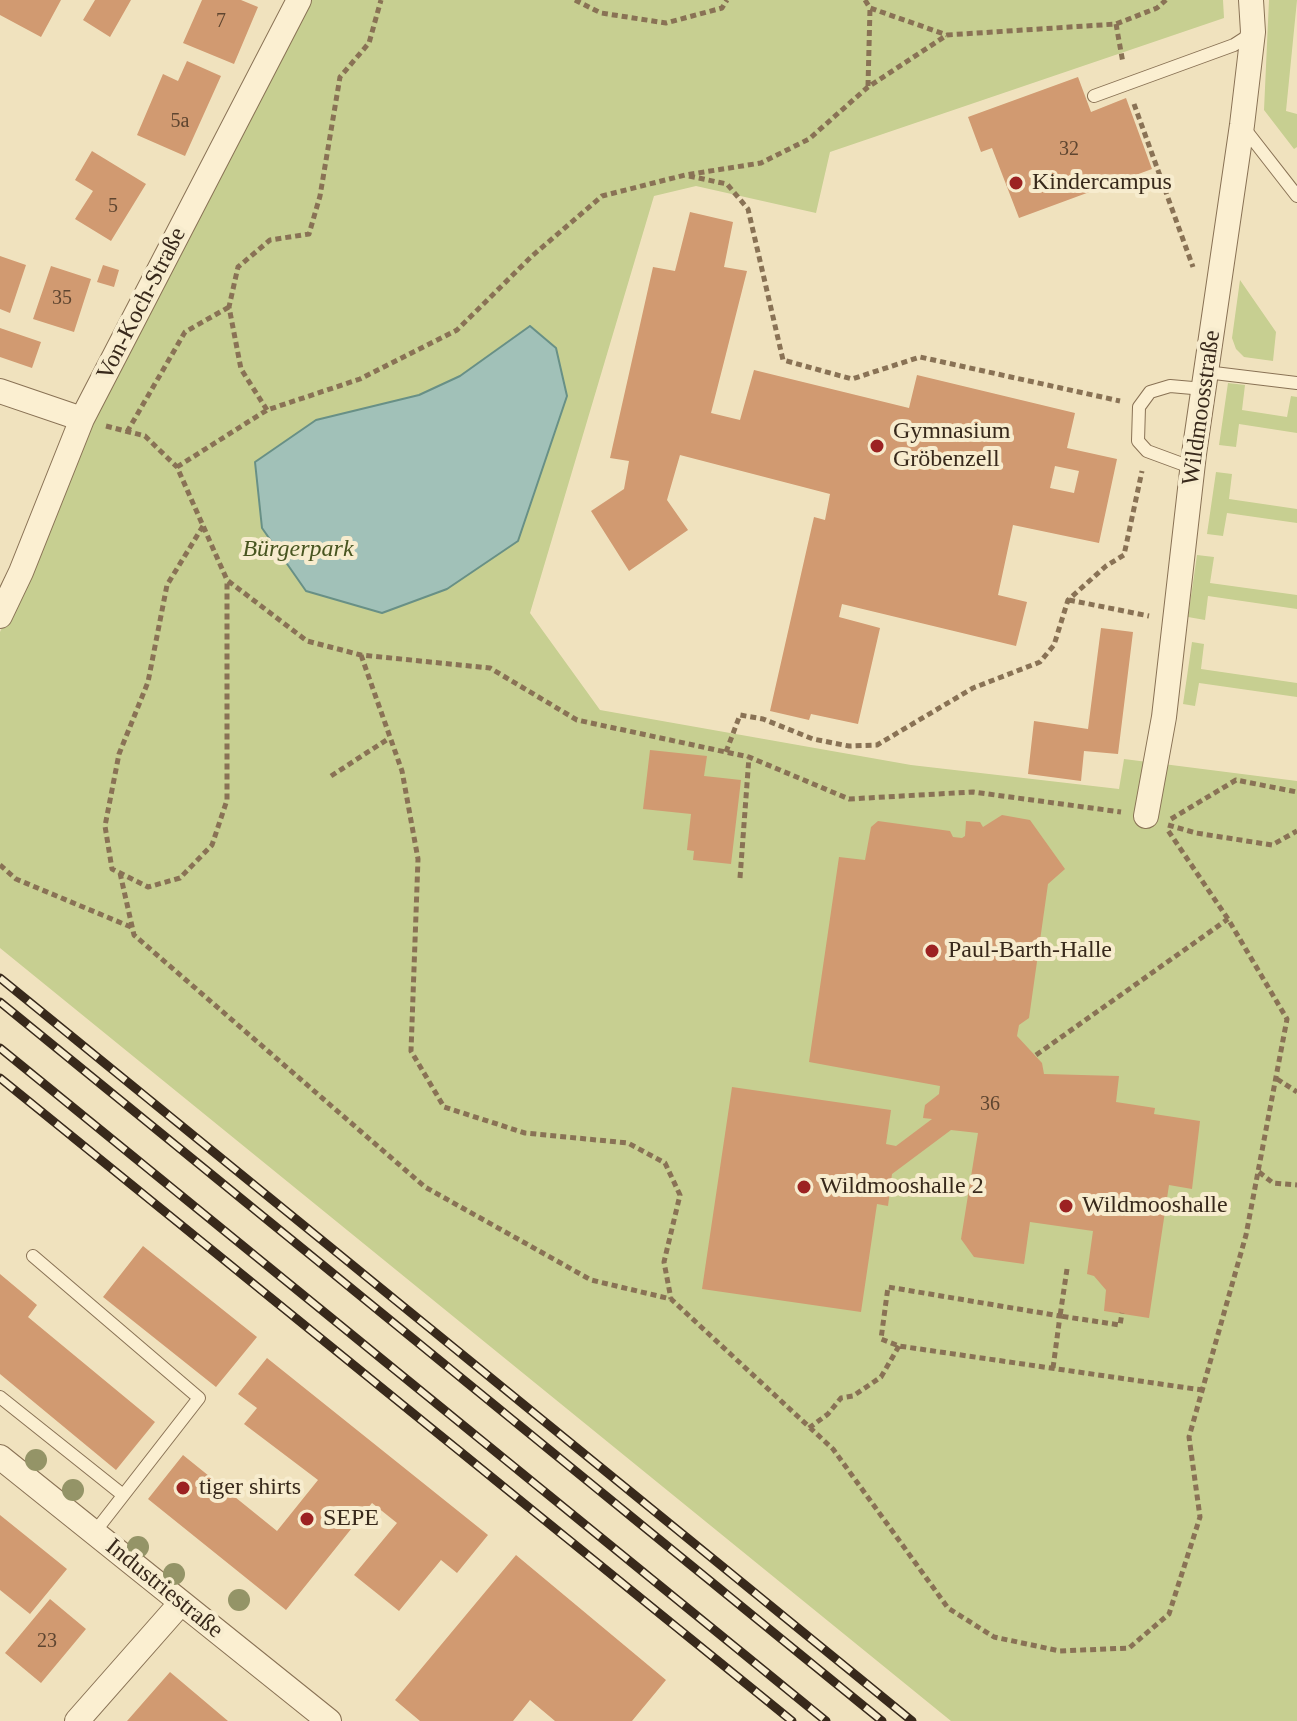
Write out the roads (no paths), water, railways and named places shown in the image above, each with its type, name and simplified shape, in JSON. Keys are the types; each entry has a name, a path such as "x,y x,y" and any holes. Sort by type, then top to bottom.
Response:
{"street":[{"name":"Von-Koch-Straße","path":"0,616 21,572 82,419 299,0"},
{"name":"Wildmoosstraße","path":"1154,819 1193,468 1242,125 1253,32 1251,0"},
{"path":"0,391 82,419"},
{"name":"Industriestraße","path":"0,1457 329,1721"},
{"path":"77,1721 180,1604"}],"lane":[{"path":"1094,96 1234,45 1253,32"},
{"path":"1242,125 1297,196"},
{"path":"1193,468 1147,451 1138,441 1139,407 1150,392 1205,381 1297,383"},
{"path":"33,1256 199,1398 94,1533"},
{"path":"0,1397 123,1495"}],"water":[{"path":"530,326 556,348 567,396 518,541 447,589 382,613 306,591 262,528 255,462 316,420 419,395 460,376"}],"railway":[{"path":"0,978 912,1721"},
{"path":"0,1002 882,1721"},
{"path":"0,1048 826,1721"},
{"path":"0,1078 792,1721"}],"place":[{"name":"Kindercampus","path":"1016,183"},
{"name":"Gymnasium Gröbenzell","path":"877,446"},
{"name":"Paul-Barth-Halle","path":"932,951"},
{"name":"Wildmooshalle 2","path":"804,1187"},
{"name":"Wildmooshalle","path":"1066,1206"},
{"name":"tiger shirts","path":"183,1488"},
{"name":"SEPE","path":"307,1519"}],"park label":[{"name":"Bürgerpark","path":"298,550"}]}
